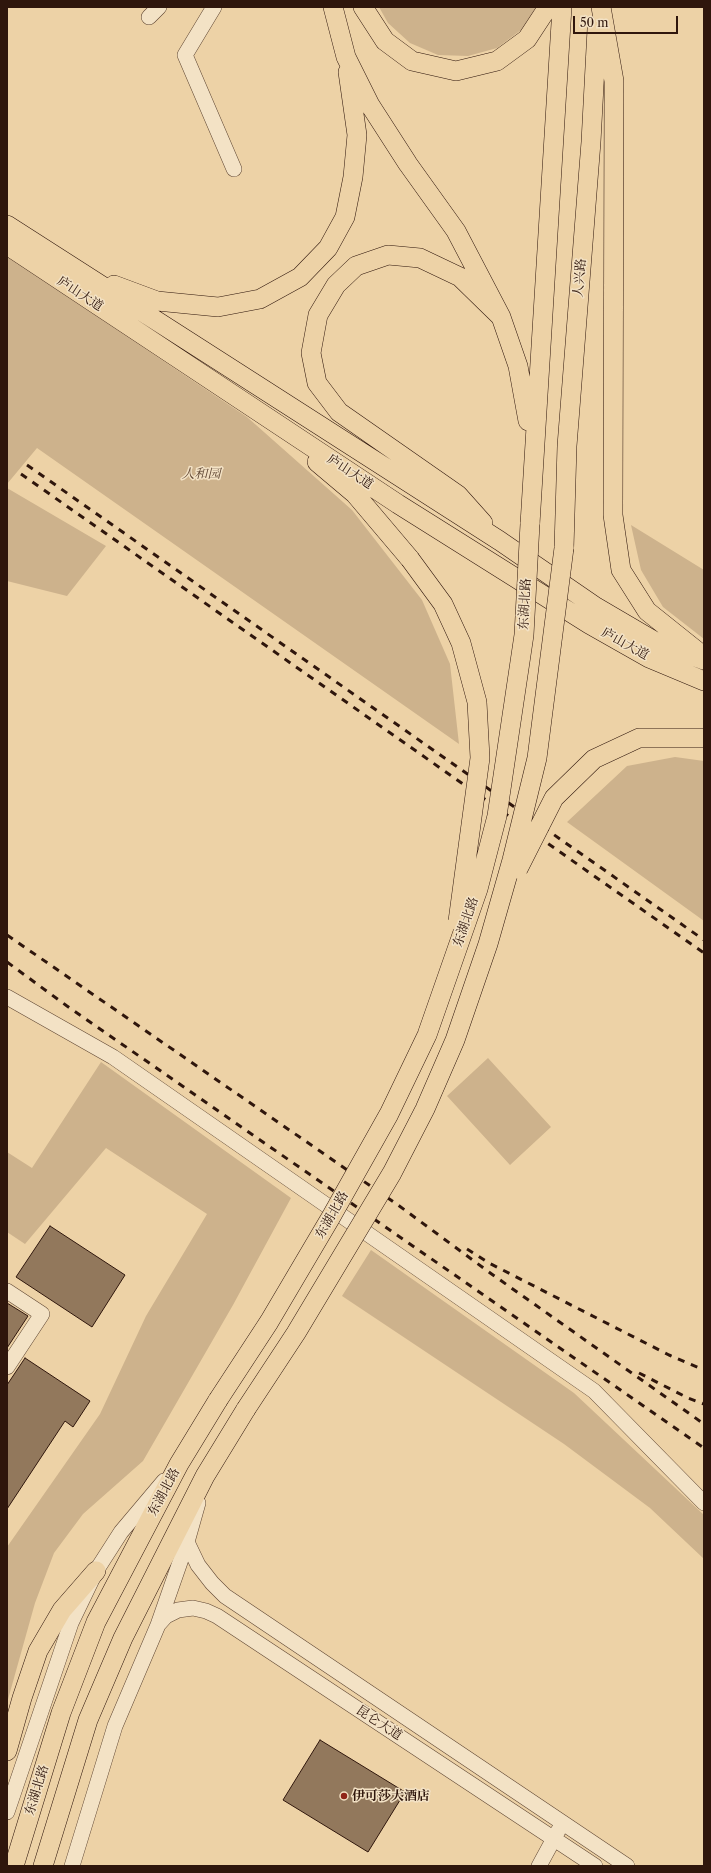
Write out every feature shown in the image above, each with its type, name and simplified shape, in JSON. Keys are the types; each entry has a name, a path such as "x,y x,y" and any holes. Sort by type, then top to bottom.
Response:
{"main road":[{"path":"84,275 157,301 218,307 260,299 300,277 328,248 345,217 353,177 357,135 346,57 333,7"},
{"path":"364,7 385,41 412,61 456,71 497,62 527,39 548,7"},
{"path":"534,448 562,7"},
{"path":"600,7 614,81 613,515 621,570 647,611 704,658"},
{"name":"人兴路","path":"564,548 567,446 600,7"},
{"path":"346,57 370,105 408,164 456,231 501,317 518,366 534,448"},
{"name":"庐山大道","path":"7,225 500,541 596,607 654,640 704,658"},
{"name":"庐山大道","path":"7,245 405,508 588,624 649,658 704,681"},
{"path":"500,541 458,495 339,412 317,383 311,353 318,315 336,285 356,266 388,256 420,258 460,277 501,317"},
{"path":"253,408 355,494 410,559 444,604 461,643 477,702 480,758 452,964"},
{"name":"东湖北路","path":"14,1866 61,1713 96,1622 179,1464 276,1309 331,1217 389,1114 427,1035 478,889 496,816 524,635 534,448"},
{"name":"东湖北路","path":"43,1866 91,1713 123,1638 205,1476 246,1409 296,1333 392,1173 421,1116 455,1040 499,906 537,758 564,548"},
{"path":"499,906 554,798 594,759 639,738 704,738"},
{"path":"7,1751 22,1698 38,1651 62,1610 96,1571"}],"street":[{"path":"214,7 185,55 234,169"},
{"path":"7,997 113,1057 594,1391 704,1503"},
{"path":"7,1291 42,1314 7,1367"},
{"path":"7,1812 71,1623 96,1571 121,1532 179,1464"},
{"path":"72,1866 115,1726 158,1625 187,1542 205,1476"},
{"name":"昆仑大道","path":"187,1542 198,1565 212,1583 225,1596 627,1866"},
{"name":"昆仑大道","path":"158,1625 166,1616 178,1610 193,1608 206,1611 216,1616 595,1866"},
{"path":"539,1866 562,1823"}],"green space":[{"path":"379,7 536,7 521,30 497,48 468,56 438,55 410,43 388,23"},
{"name":"人和园","path":"7,256 247,417 352,510 422,600 450,664 459,744 37,448 7,484"},
{"path":"7,488 106,546 67,596 7,581"},
{"path":"631,525 704,570 704,639 663,607 641,570"},
{"path":"675,757 704,761 704,921 567,822 627,766"},
{"path":"488,1058 551,1127 510,1165 447,1096"},
{"path":"101,1062 291,1198 233,1305 143,1461 83,1514 54,1553 35,1603 7,1703 7,1547 100,1414 146,1316 207,1214 106,1148 25,1244 7,1232 7,1152 32,1168"},
{"path":"371,1250 574,1393 704,1515 704,1559 650,1508 564,1444 342,1296"}],"building":[{"path":"50,1226 125,1275 92,1327 16,1277"},
{"path":"7,1303 28,1316 7,1348"},
{"path":"25,1358 90,1401 73,1427 65,1421 7,1509 7,1385"},
{"name":"伊可莎大酒店","path":"320,1740 405,1792 368,1852 283,1800"}],"railway":[{"path":"27,465 704,940"},
{"path":"21,474 704,953"},
{"path":"7,935 398,1205 493,1275 704,1424"},
{"path":"7,962 67,1006 704,1448"},
{"path":"467,1249 489,1263 669,1355 704,1370"},
{"path":"639,1373 688,1398 704,1404"}],"place":[{"name":"伊可莎大酒店","path":"344,1796"}]}
